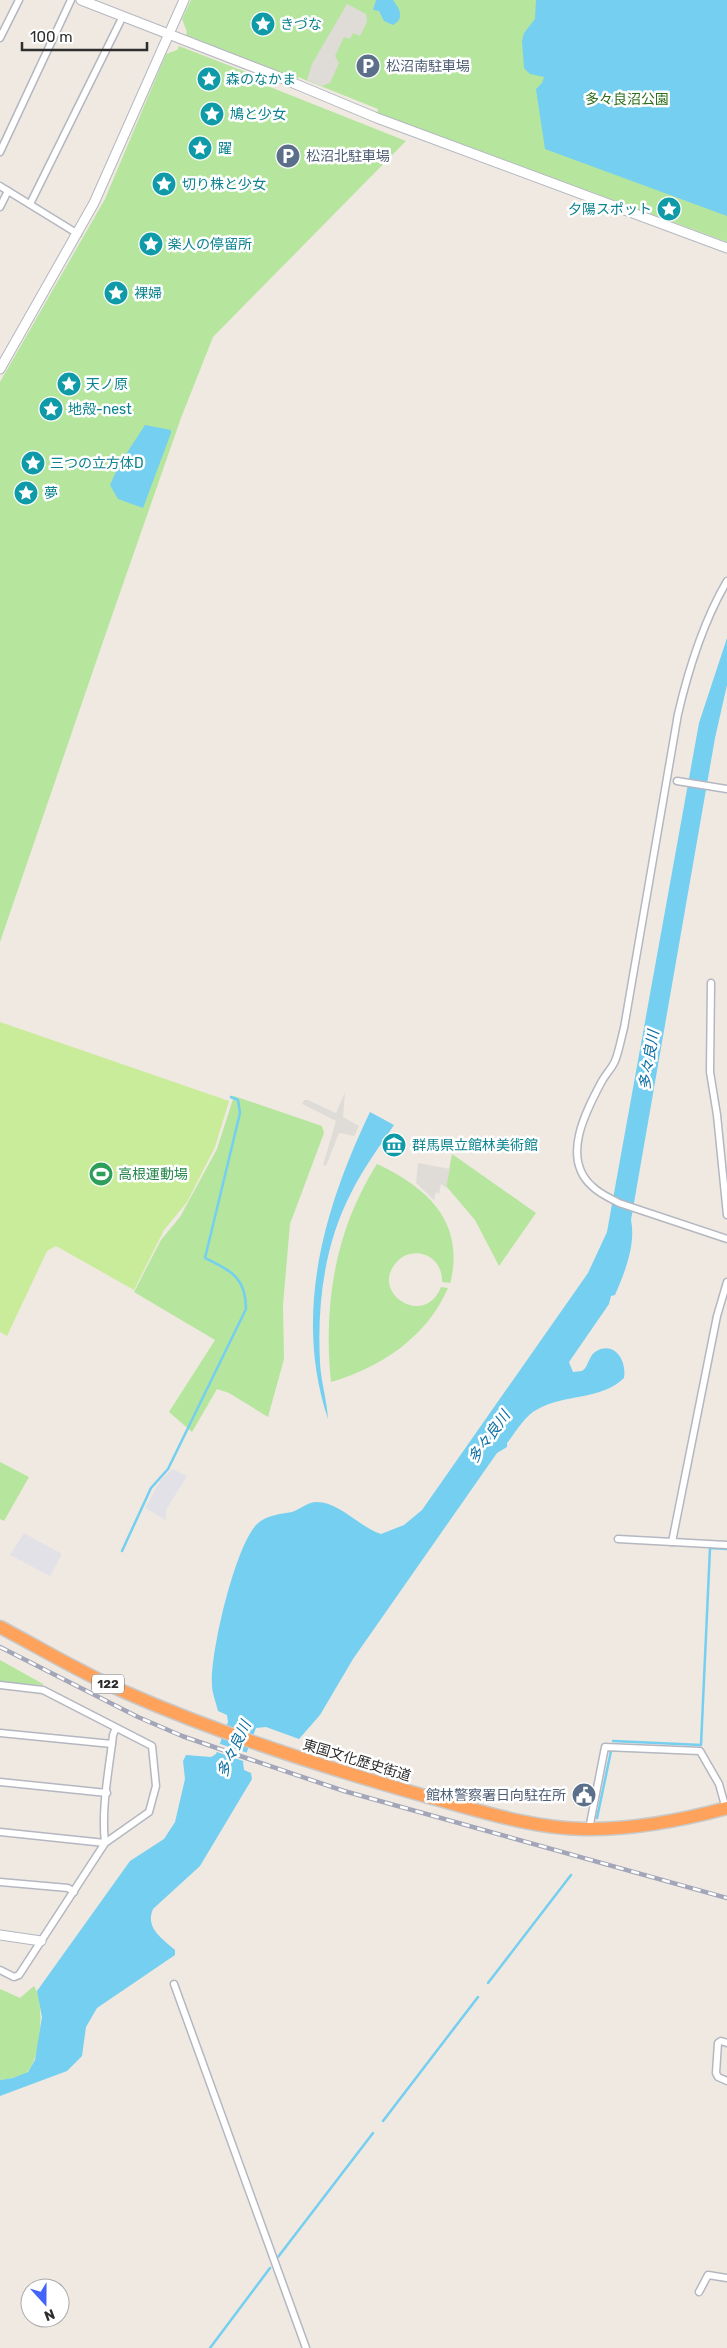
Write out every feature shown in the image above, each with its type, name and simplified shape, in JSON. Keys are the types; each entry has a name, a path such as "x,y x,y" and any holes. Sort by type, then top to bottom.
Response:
{"highway":[{"name":"東国文化歴史街道","path":"0,1627 124,1692 221,1731 413,1792 507,1818 556,1827 589,1829 652,1826 726,1809"}],"street":[{"path":"0,38 19,0"},
{"path":"0,152 71,0"},
{"path":"81,0 168,33 385,122 727,248"},
{"path":"1,367 94,203 184,0"},
{"path":"30,204 123,16"},
{"path":"0,186 78,234"},
{"path":"0,208 8,192"},
{"path":"727,581 698,641 678,714 624,1028 615,1062 602,1082 578,1139 576,1154 582,1174 593,1188 603,1194 641,1210 727,1239"},
{"path":"677,781 727,789"},
{"path":"711,983 710,1072 717,1115 727,1215"},
{"path":"672,1542 717,1316 727,1282"},
{"path":"618,1539 727,1545"},
{"path":"0,1686 44,1690 152,1746 156,1786 149,1812 105,1843 19,1975 14,1977 0,1970"},
{"path":"105,1843 106,1793 112,1744 116,1728"},
{"path":"0,1733 112,1744"},
{"path":"589,1829 605,1747 700,1751 720,1784 726,1809"},
{"path":"0,1782 106,1793"},
{"path":"0,1832 105,1843"},
{"path":"0,1882 68,1888 74,1892"},
{"path":"0,1935 41,1941"},
{"path":"174,1984 306,2348"},
{"path":"727,2043 721,2041 718,2043 716,2074 727,2081"},
{"path":"699,2292 708,2275 727,2278"}],"shaded area":[{"path":"347,4 366,14 367,22 360,36 353,33 350,39 344,37 335,56 339,63 330,83 322,86 307,80 312,64"},
{"path":"345,1092 343,1117 359,1126 354,1136 339,1133 326,1166 323,1165 336,1121 302,1104 304,1100 308,1100 336,1113"},
{"path":"418,1163 450,1169 446,1188 441,1184 439,1194 436,1192 434,1200 416,1183"},
{"path":"173,1469 187,1476 166,1510 166,1520 145,1508 161,1480"},
{"path":"24,1533 62,1554 50,1576 10,1555"}],"green space":[{"name":"多々良沼公園","path":"191,0 727,0 727,242 377,113 378,109 298,77 297,80 186,35 187,32 182,19"},
{"path":"179,46 266,80 265,85 406,141 213,337 181,418 0,942 0,382 105,199 166,54 177,50"},
{"name":"高根運動場","path":"0,1022 229,1101 215,1147 187,1202 164,1230 134,1290 56,1246 47,1251 7,1336 0,1332"},
{"path":"234,1096 322,1126 324,1133 290,1224 283,1305 284,1359 268,1417 229,1393 217,1389 192,1432 169,1412 215,1340 134,1292 161,1240 180,1217 217,1149"},
{"path":"452,1154 536,1213 499,1266 475,1220 446,1186"},
{"path":"377,1164 411,1183 437,1208 446,1223 452,1240 454,1259 451,1280 450,1283 442,1282 442,1276 437,1265 423,1254 410,1254 400,1259 389,1275 390,1286 395,1295 403,1302 413,1306 424,1305 433,1299 441,1287 448,1288 439,1306 415,1336 400,1348 367,1368 331,1382 329,1325 335,1269 351,1215"},
{"path":"0,1462 29,1477 4,1521 0,1519"},
{"path":"0,1660 43,1684 43,1685 0,1682"},
{"path":"34,1986 40,2004 40,2028 39,2041 33,2063 29,2070 23,2074 0,2080 0,1989 20,1998"}],"water":[{"path":"376,0 393,0 400,14 397,23 393,25 384,21 379,11 373,10"},
{"path":"536,0 727,0 727,216 545,149 536,89 542,83 544,77 530,74 524,68 522,41 524,33 535,19"},
{"path":"145,425 171,430 171,433 143,508 118,499 110,485 119,465"},
{"name":"多々良川","path":"727,638 727,685 715,738 631,1220 631,1248 615,1295 611,1296 609,1304 569,1362 573,1372 582,1371 595,1352 608,1348 618,1354 621,1359 624,1378 605,1390 548,1404 529,1415 507,1443 507,1447 497,1453 353,1659 320,1715 299,1739 266,1727 256,1728 243,1762 244,1770 251,1773 252,1779 200,1866 153,1909 151,1922 153,1927 160,1937 175,1950 175,1955 97,2008 86,2027 82,2056 67,2071 0,2096 0,2080 13,2078 28,2072 35,2060 42,2017 37,1991 130,1861 164,1839 175,1822 185,1779 183,1761 186,1755 211,1757 216,1754 228,1722 227,1715 218,1711 213,1691 212,1670 215,1649 225,1601 240,1554 257,1524 269,1517 292,1512 316,1502 333,1506 381,1534 404,1525 422,1510 588,1273 607,1232 699,723"},
{"path":"370,1112 394,1125 351,1193 334,1233 324,1276 319,1341 328,1419 318,1380 313,1340 314,1301 319,1262 327,1224 339,1186"}],"pier":[{"path":"217,1743 248,1753 246,1762 214,1751"}],"waterway":[{"path":"122,1551 151,1488 168,1469 246,1309 240,1282 229,1271 205,1258 240,1113 238,1100 231,1097"},
{"path":"613,1741 701,1745 710,1548 727,1549"},
{"path":"597,1818 611,1751"},
{"path":"488,1983 571,1875"},
{"path":"383,2121 478,1997"},
{"path":"278,2257 373,2133"},
{"path":"210,2348 270,2268"}],"railway":[{"path":"0,1647 138,1717 182,1736 344,1791 727,1898"}],"place":[{"name":"きづな","path":"263,24"},
{"name":"松沼南駐車場","path":"368,66"},
{"name":"森のなかま","path":"209,79"},
{"name":"鳩と少女","path":"212,114"},
{"name":"躍","path":"200,148"},
{"name":"松沼北駐車場","path":"288,156"},
{"name":"切り株と少女","path":"164,184"},
{"name":"夕陽スポット","path":"669,209"},
{"name":"楽人の停留所","path":"151,244"},
{"name":"裸婦","path":"116,293"},
{"name":"天ノ原","path":"69,384"},
{"name":"地殻-nest","path":"51,409"},
{"name":"三つの立方体D","path":"33,463"},
{"name":"夢","path":"26,493"},
{"name":"群馬県立館林美術館","path":"394,1145"},
{"name":"高根運動場","path":"101,1174"},
{"name":"館林警察署日向駐在所","path":"584,1795"}]}
